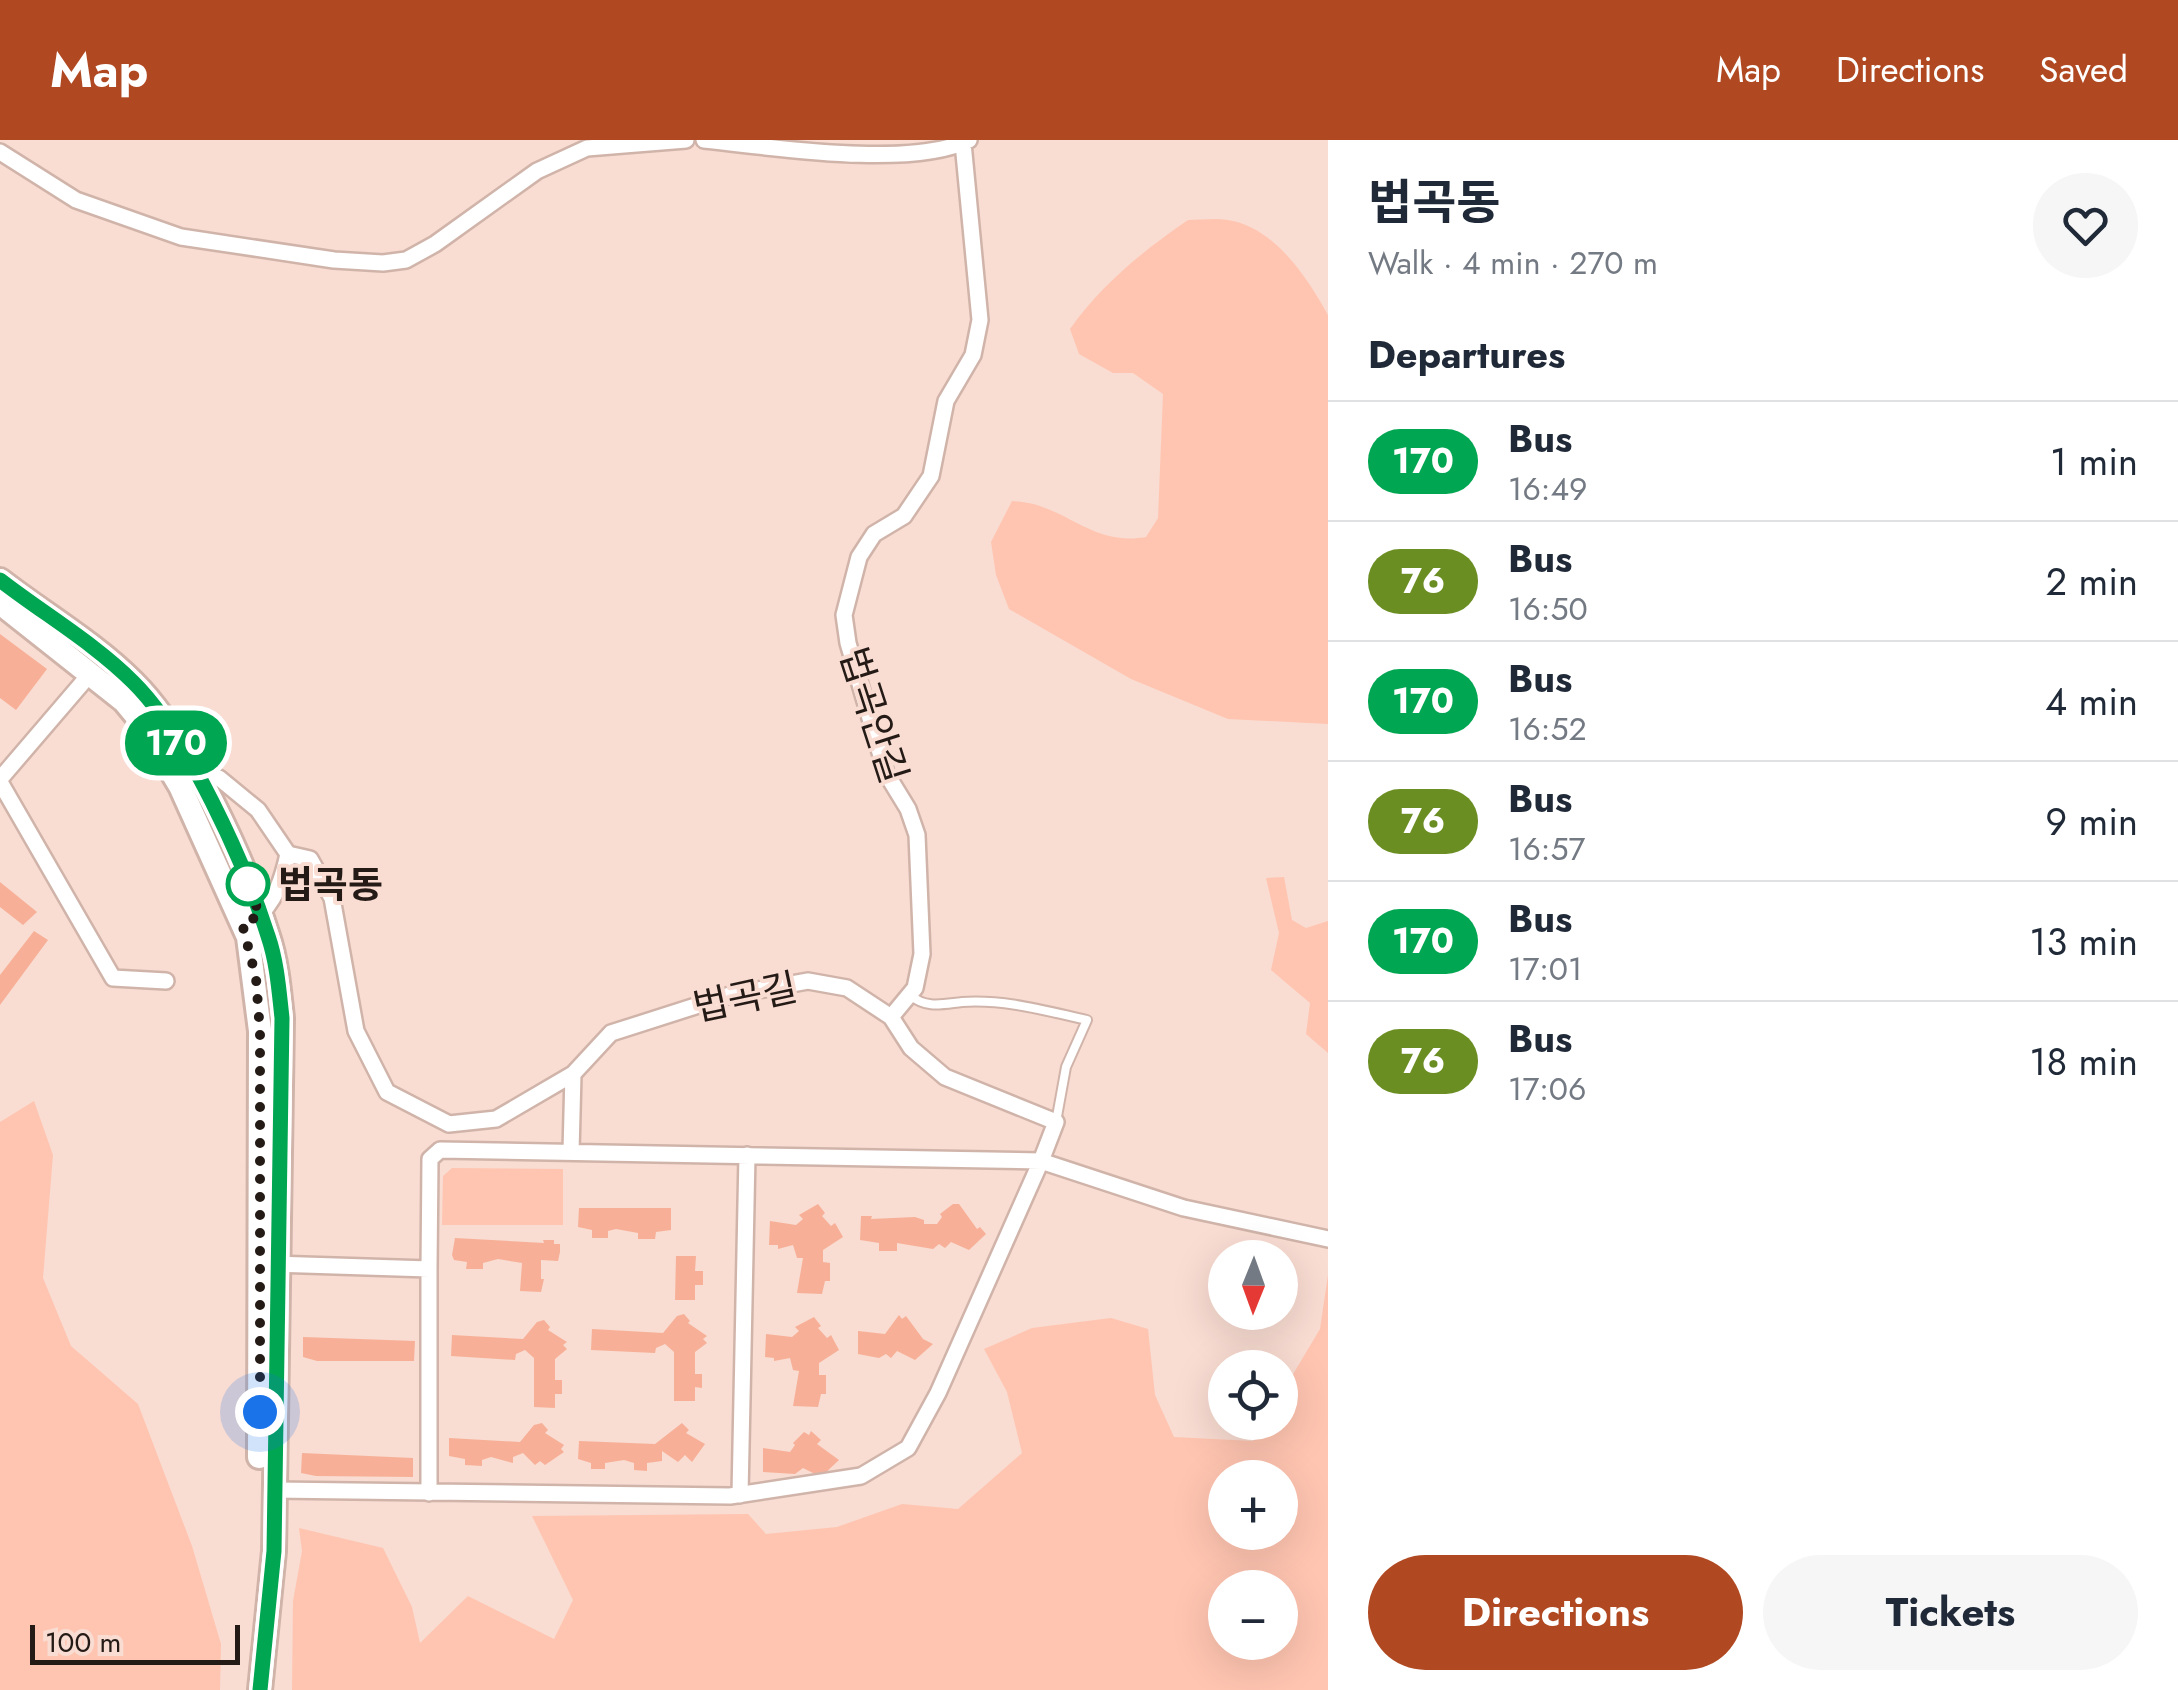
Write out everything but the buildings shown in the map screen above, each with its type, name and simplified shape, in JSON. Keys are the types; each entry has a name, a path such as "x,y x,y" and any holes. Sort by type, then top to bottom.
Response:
{"main road":[{"path":"0,580 134,683 160,715 252,920 260,1032 274,1490 274,1551 260,1690"},
{"path":"0,602 124,700 189,782"},
{"path":"245,1690 258,1561 268,1264"}],"street":[{"path":"0,152 76,200 182,237 315,258 383,263 406,260 435,244 537,171 587,148 686,140"},
{"path":"704,140 876,155 966,142"},
{"name":"법곡안길","path":"891,1017 915,988 922,954 917,836 908,809 886,773 848,643 844,616 859,557 866,545 874,534 904,516 931,476 946,401 973,355 980,320 966,142"},
{"path":"90,674 0,780 113,978 166,981"},
{"name":"법곡길","path":"189,782 219,778 258,810 288,854 310,859 332,898 356,1031 387,1092 449,1124 496,1118 573,1074 612,1034 730,996 808,981 847,988 891,1017 911,1048 945,1077 1056,1122"},
{"path":"252,920 283,877 288,854"},
{"path":"571,1152 573,1074"},
{"path":"274,1490 740,1496 861,1476 889,1463 908,1448 938,1392 1056,1122"},
{"path":"429,1493 430,1159 440,1150 1041,1160 1184,1208 1328,1239"},
{"path":"740,1496 747,1155"},
{"path":"268,1264 429,1269"}],"lane":[{"path":"910,995 918,1002 939,1006 1002,1002 1087,1020 1066,1067 1056,1122"}],"shaded area":[{"path":"1188,220 1228,220 1260,232 1299,270 1328,315 1328,724 1228,719 1131,679 1009,609 996,575 991,542 1012,501 1048,509 1093,531 1126,538 1146,537 1158,518 1163,394 1133,373 1113,373 1079,354 1070,329 1124,269"},
{"path":"1284,877 1292,920 1306,928 1328,921 1328,1053 1306,1034 1310,1003 1271,970 1279,933 1266,878"},
{"path":"34,1101 53,1155 43,1278 71,1346 138,1404 192,1546 221,1644 220,1690 0,1690 0,1122"},
{"path":"452,1168 563,1169 563,1225 442,1225 443,1176"},
{"path":"1328,1275 1328,1690 292,1690 293,1601 302,1551 299,1528 383,1548 412,1607 420,1643 468,1596 554,1639 573,1600 532,1516 748,1514 766,1534 837,1527 902,1504 958,1509 1022,1453 1007,1392 984,1349 1032,1328 1111,1318 1148,1329 1155,1395 1174,1437 1298,1440 1298,1366 1320,1329"}],"bus line":[{"name":"170","path":"0,580 100,654 134,683 160,715 197,778 246,878 269,937 282,1018 274,1551 260,1690"}],"place":[{"name":"법곡동","path":"248,884"}],"route":[{"path":"248,884 246,878 260,916 242,923 256,978 260,1032 260,1412"}]}
